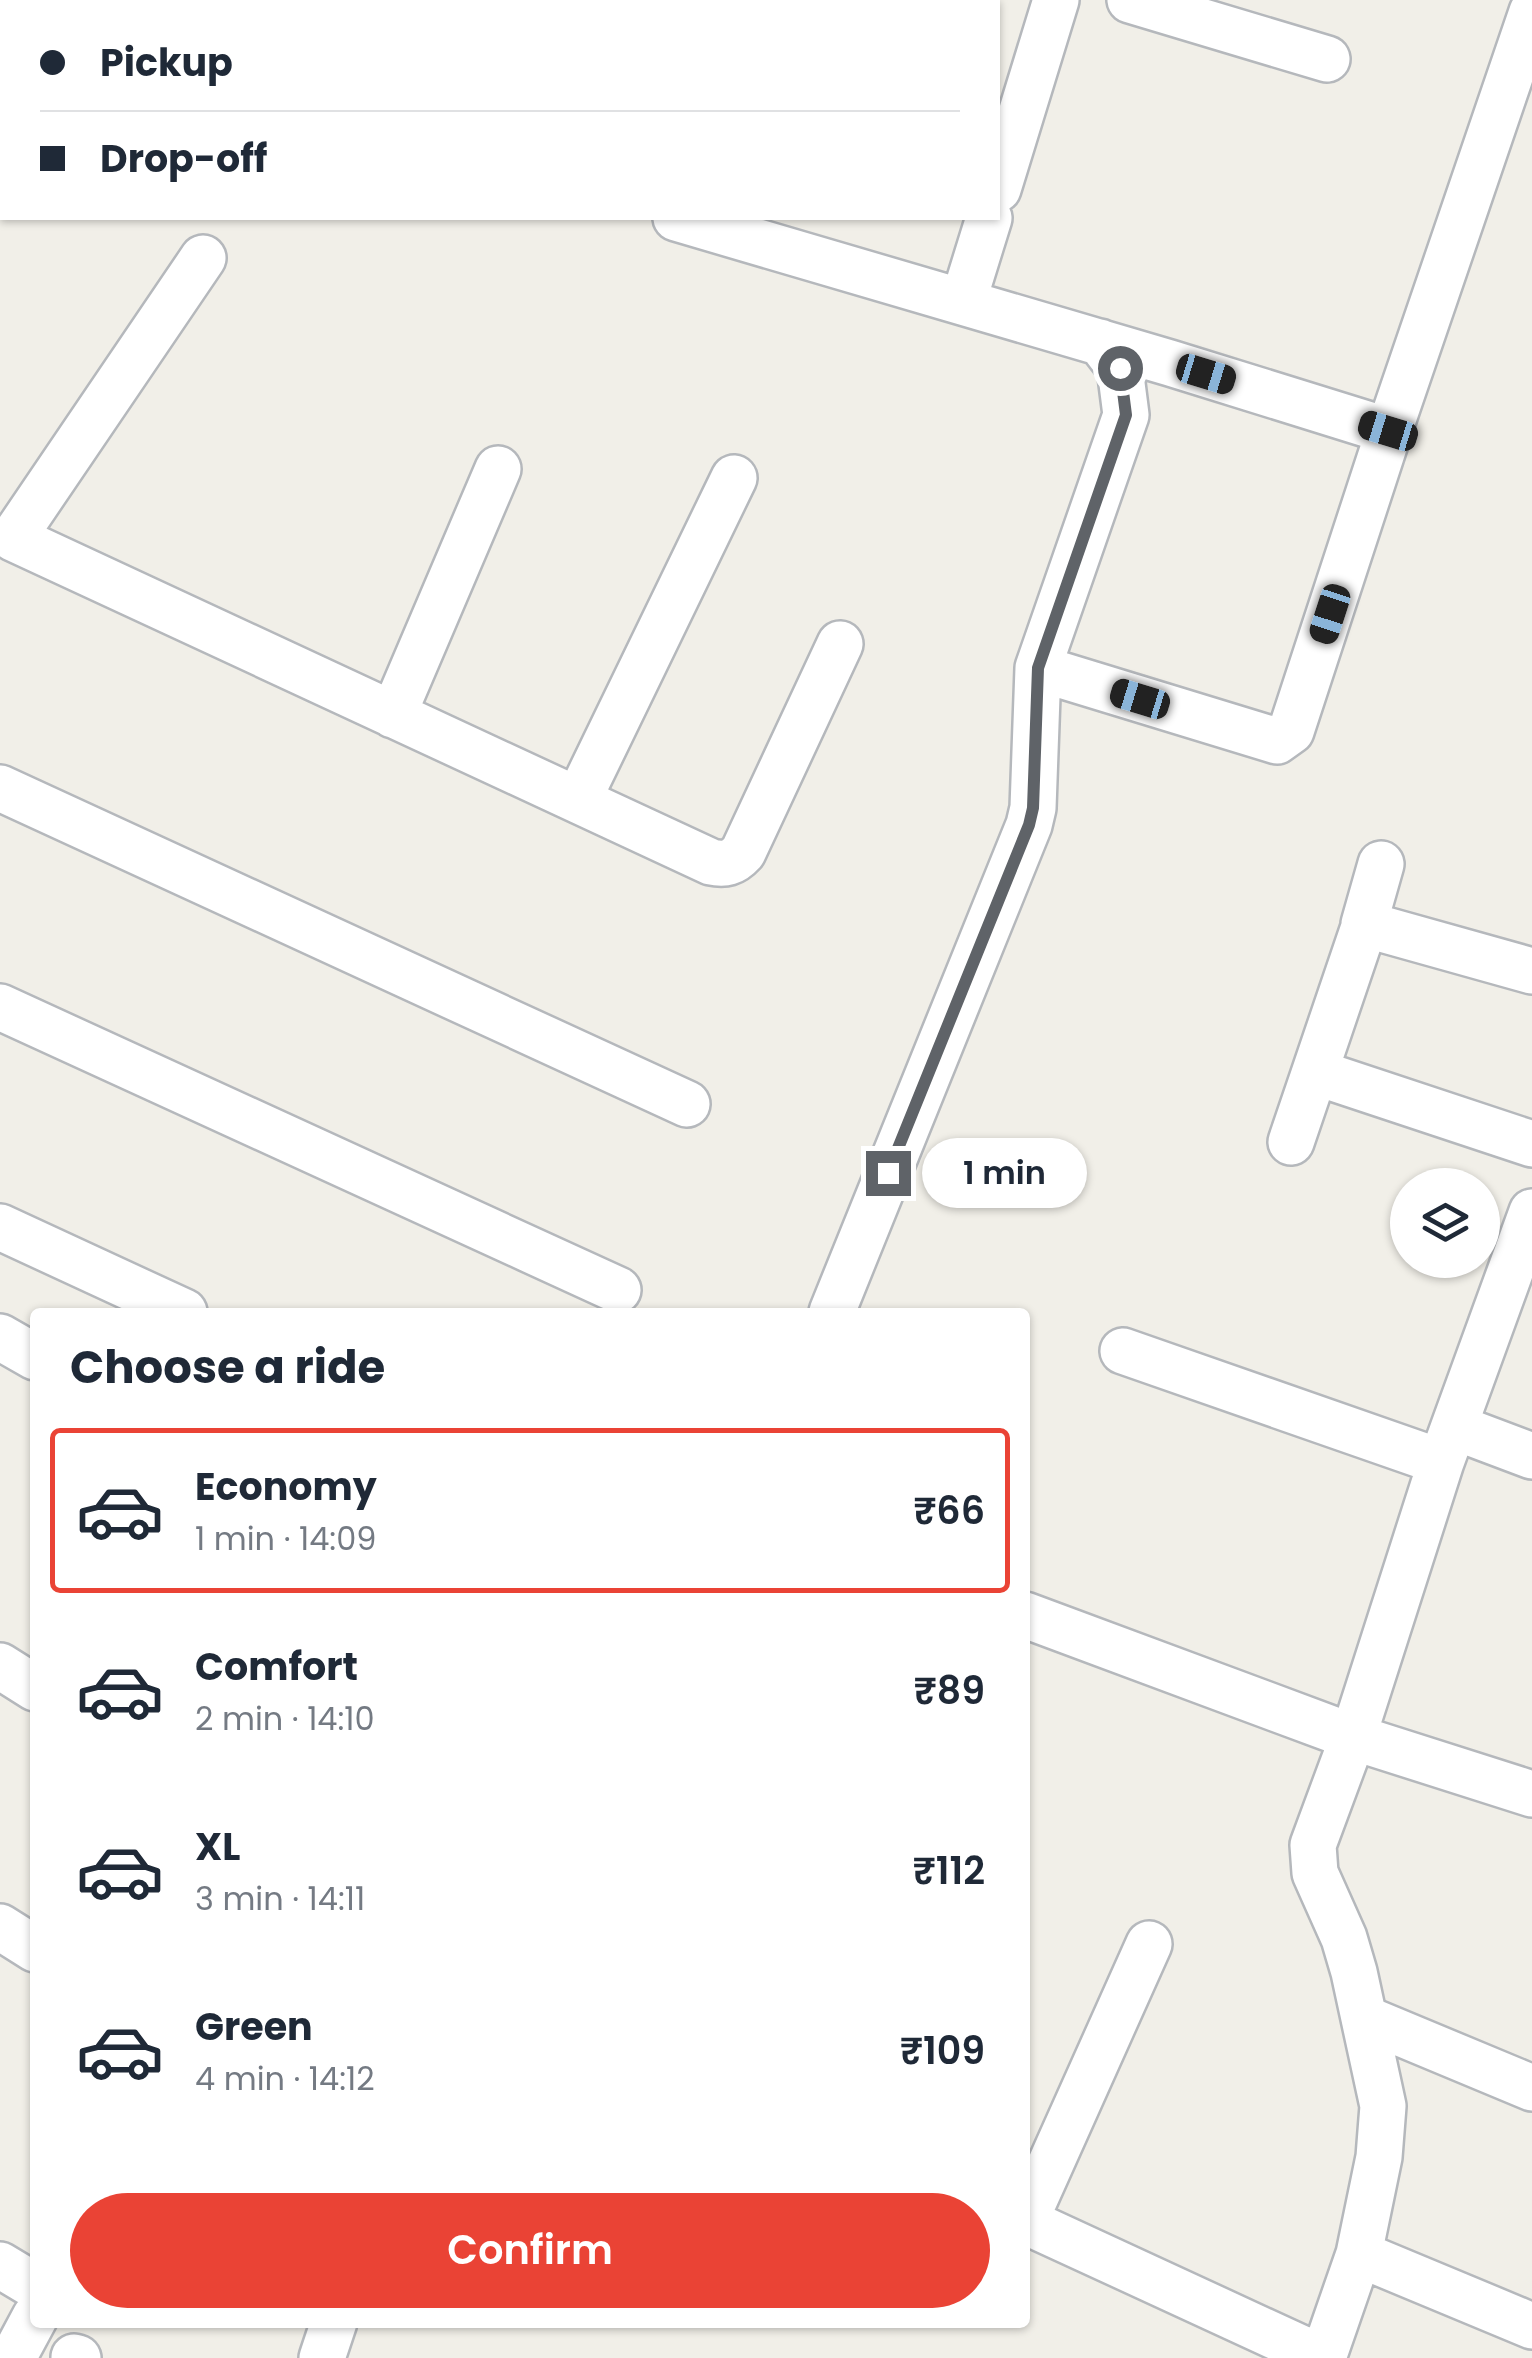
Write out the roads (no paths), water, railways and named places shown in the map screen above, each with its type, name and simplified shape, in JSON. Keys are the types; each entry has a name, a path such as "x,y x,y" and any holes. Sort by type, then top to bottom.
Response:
{"street":[{"path":"1000,182 1056,0"},
{"path":"1130,0 1327,60"},
{"path":"1038,668 1276,741 1284,739 1294,724 1388,431 1532,12"},
{"path":"683,220 1388,431"},
{"path":"963,302 988,220"},
{"path":"203,258 7,542 711,862 723,864 736,860 742,852 840,644"},
{"path":"834,1308 1029,825 1033,808 1038,668 1126,415 1120,368 1100,342"},
{"path":"393,715 498,469"},
{"path":"578,800 734,478"},
{"path":"0,788 687,1104"},
{"path":"1290,1142 1365,924 1381,864"},
{"path":"1365,924 1532,972"},
{"path":"0,1007 618,1290"},
{"path":"1315,1072 1532,1144"},
{"path":"1030,2223 1323,2358 1359,2254 1379,2156 1383,2106 1344,1938 1315,1873 1313,1845 1353,1737 1448,1444 1532,1212"},
{"path":"0,1227 175,1308"},
{"path":"0,1337 30,1355"},
{"path":"1123,1351 1448,1444 1532,1456"},
{"path":"1030,1617 1353,1737 1532,1794"},
{"path":"0,1666 30,1685"},
{"path":"0,1927 30,1946"},
{"path":"1030,2210 1149,1944"},
{"path":"1364,2018 1532,2088"},
{"path":"1359,2254 1532,2326"},
{"path":"0,2265 30,2283"},
{"path":"13,2358 30,2326"},
{"path":"322,2358 332,2328"}]}
